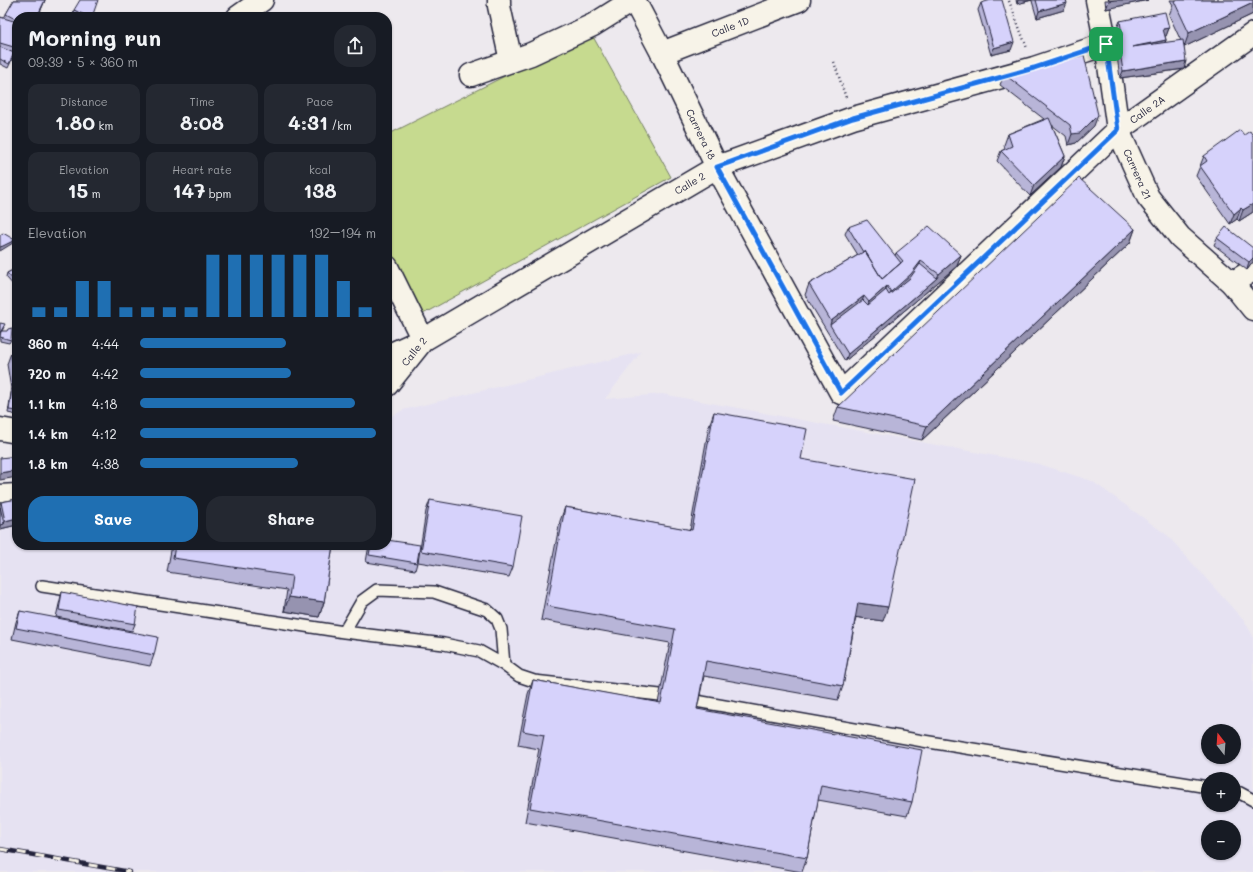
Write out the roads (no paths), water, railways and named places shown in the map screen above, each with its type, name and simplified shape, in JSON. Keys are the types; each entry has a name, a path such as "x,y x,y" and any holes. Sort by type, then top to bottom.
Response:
{"street":[{"path":"245,12 262,0"},
{"path":"499,0 511,61"},
{"path":"471,75 531,54 593,26 634,0"},
{"name":"Carrera 18","path":"634,0 662,53 717,167 841,393"},
{"name":"Calle 1D","path":"662,53 799,0"},
{"name":"Carrera 21","path":"1097,0 1106,44 1118,130 1148,197 1180,237 1232,283 1253,309"},
{"name":"Calle 2A","path":"841,393 1118,130 1253,34"},
{"name":"Calle 2","path":"392,379 423,340 717,167 853,118 1034,68 1106,44"},
{"path":"1232,283 1253,270"},
{"path":"392,277 423,340 392,354"},
{"path":"0,429 12,431"},
{"path":"0,496 12,495"}],"lane":[{"path":"42,586 344,632 444,644 479,651 504,665 519,676 534,681 660,695"},
{"path":"344,632 362,601 377,590 434,592 487,610 497,619 501,629 504,665"},
{"path":"696,701 931,742 1201,786"},
{"path":"1241,794 1253,800"}],"railway":[{"path":"0,849 130,872"}]}
